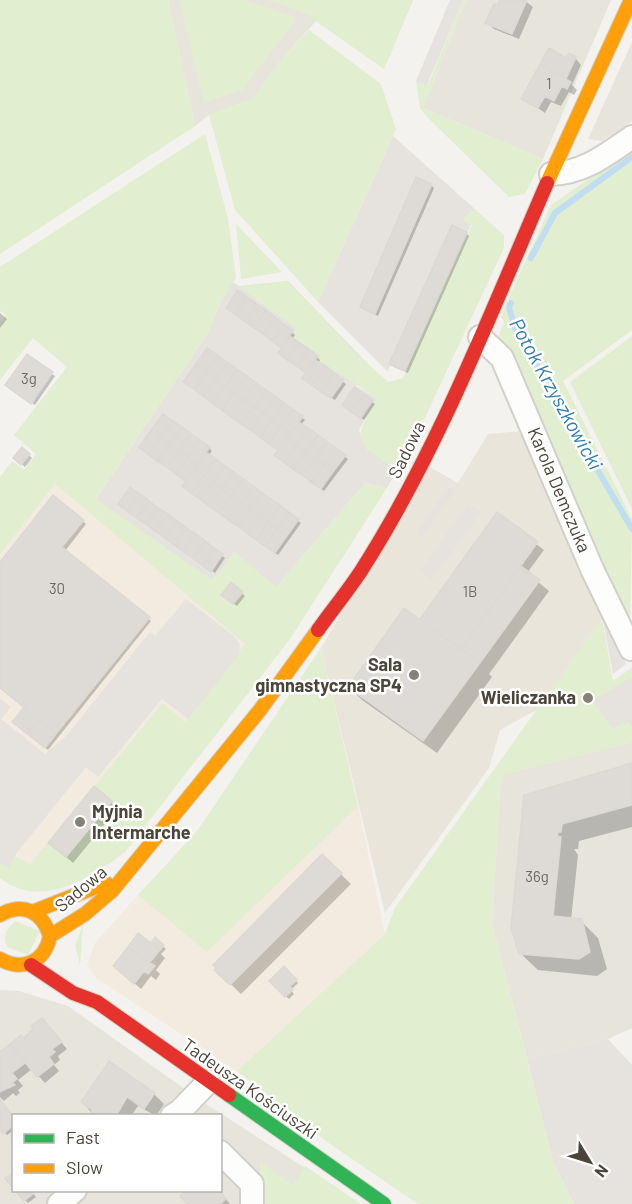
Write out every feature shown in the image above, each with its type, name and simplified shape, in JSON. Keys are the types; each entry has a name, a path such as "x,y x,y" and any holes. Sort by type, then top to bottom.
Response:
{"street":[{"name":"Sadowa","path":"31,965 43,956 50,940 112,891 260,710 361,571 407,491 480,337 551,174 631,0"},
{"path":"551,174 570,173 592,164 632,137"},
{"name":"Karola Demczuka","path":"480,337 502,358 592,569 631,649"},
{"name":"Sadowa","path":"35,911 106,883 131,866"},
{"path":"0,915 16,907 35,911 43,918 50,940 61,955"},
{"path":"0,959 15,966 31,965"},
{"name":"Tadeusza Kościuszki","path":"31,965 73,993 96,1002 384,1204"},
{"name":"Tadeusza Kościuszki","path":"82,981 96,1002"},
{"path":"179,1114 208,1082"},
{"path":"222,1154 252,1184 252,1204"},
{"path":"59,1204 74,1192"}],"shaded area":[{"path":"168,0 413,0 384,69 316,21 282,59 253,99 209,115 195,126"},
{"path":"450,0 463,0 427,85 416,81"},
{"path":"466,0 611,0 543,159 423,108"},
{"path":"632,42 632,121 602,141 588,139"},
{"path":"393,136 477,211 405,371 390,364 388,372 318,302"},
{"path":"288,281 371,367 356,386 377,398 359,430 367,449 397,470 387,488 365,483 276,587 195,602 63,473 96,499 209,331 221,301 233,282 239,286"},
{"path":"522,431 597,588 602,622 542,707 500,730 489,768 385,913 321,648 428,466 458,483 488,434"},
{"path":"55,484 245,644 185,722 164,704 30,865 0,848 0,554"},
{"path":"448,487 454,492 422,538 416,533"},
{"path":"468,503 481,512 432,580 420,571"},
{"path":"597,588 626,664 613,674"},
{"path":"186,599 234,636 240,644 239,655 188,719 162,699 98,777 86,767 16,854 9,868 0,863 0,698 11,707 1,719 45,754 66,736 150,632 155,636"},
{"path":"630,678 632,682 632,727 629,722 612,728 592,701"},
{"path":"632,742 632,1028 608,1039 527,1059 492,924 501,775"},
{"path":"358,806 385,934 237,1071 96,978 87,965 95,943 138,895 207,951"},
{"path":"0,990 19,991 68,1006 222,1114 12,1114 12,1192 222,1192 222,1114 361,1204 0,1204"},
{"path":"608,1039 632,1065 632,1204 574,1204 553,1161 527,1059"}],"green space":[{"path":"0,0 168,0 195,126 0,254"},
{"path":"179,0 244,0 291,16 295,21 242,90 204,103"},
{"path":"268,0 413,0 384,69 307,14"},
{"path":"463,0 466,0 423,108 543,159 525,194 509,197 420,108 416,81 428,85"},
{"path":"309,30 381,84 396,129 318,302 235,210 209,115 253,99 282,59"},
{"path":"205,134 228,218 236,278 221,301 209,331 96,499 212,580 234,552 276,587 365,483 387,488 290,639 125,852 81,881 48,891 31,891 15,887 0,878 0,848 30,864 163,703 185,722 245,644 55,484 0,554 0,477 12,461 24,470 36,454 14,435 67,367 33,338 0,380 0,323 6,315 0,311 0,267"},
{"path":"632,149 632,330 563,381 632,519 630,626 498,339 504,321 500,317 551,205"},
{"path":"470,211 477,211 504,235 504,248 415,439 397,470 365,447 362,440 363,425 377,398 318,360 320,356 292,336 296,328 239,287 288,281 355,352 388,382 403,378 472,225 463,220"},
{"path":"236,224 282,272 241,279"},
{"path":"632,336 632,509 570,382"},
{"path":"602,618 613,681 632,667 632,742 501,775 492,924 553,1161 574,1204 418,1204 330,1144 237,1071 385,934 395,908"},
{"path":"321,648 358,806 207,952 138,895 197,831"},
{"path":"15,921 40,931 28,955 7,947 6,933"},
{"path":"83,924 80,965 75,946"},
{"path":"260,1162 293,1185 305,1166 361,1204 259,1204"}],"building":[{"path":"500,0 527,0 512,34 485,23 494,4 497,5"},
{"path":"549,48 566,58 569,53 576,57 566,79 540,64"},
{"path":"540,64 571,82 567,89 562,86 554,101 545,96 538,108 521,99"},
{"path":"416,177 432,184 375,314 360,307"},
{"path":"452,225 467,232 405,371 389,364"},
{"path":"238,290 247,297 235,314 226,308"},
{"path":"247,297 257,304 244,321 235,314"},
{"path":"257,304 266,310 253,327 244,321"},
{"path":"266,310 275,317 263,334 253,327"},
{"path":"275,317 284,324 272,341 263,334"},
{"path":"284,324 293,331 281,348 272,341"},
{"path":"290,336 299,343 287,360 278,353"},
{"path":"299,343 309,349 297,366 287,360"},
{"path":"207,348 217,355 206,372 195,365"},
{"path":"309,349 318,356 306,373 297,366"},
{"path":"27,354 53,372 31,404 5,385"},
{"path":"217,355 227,362 215,379 206,372"},
{"path":"315,360 325,366 312,385 302,378"},
{"path":"227,362 237,369 225,386 215,379"},
{"path":"195,365 206,372 194,389 183,382"},
{"path":"325,366 334,373 321,392 312,385"},
{"path":"237,369 247,376 234,393 225,386"},
{"path":"206,372 215,379 203,396 194,389"},
{"path":"334,373 344,380 331,398 321,392"},
{"path":"247,376 256,383 244,400 234,393"},
{"path":"215,379 225,386 212,403 203,396"},
{"path":"256,383 266,390 254,407 244,400"},
{"path":"225,386 234,393 222,410 212,403"},
{"path":"354,387 364,394 351,412 342,405"},
{"path":"266,390 275,396 263,413 254,407"},
{"path":"234,393 244,400 231,417 222,410"},
{"path":"364,394 373,400 361,418 351,412"},
{"path":"275,396 284,403 272,420 263,413"},
{"path":"244,400 254,407 241,424 231,417"},
{"path":"284,403 293,409 281,426 272,420"},
{"path":"254,407 263,413 250,430 241,424"},
{"path":"293,409 303,416 291,433 281,426"},
{"path":"263,413 272,420 260,437 250,430"},
{"path":"163,414 173,421 161,437 151,430"},
{"path":"272,420 281,426 269,444 260,437"},
{"path":"173,421 182,427 170,444 161,437"},
{"path":"299,422 308,428 296,445 287,438"},
{"path":"281,426 291,433 278,450 269,444"},
{"path":"182,427 191,434 179,450 170,444"},
{"path":"308,428 318,435 306,452 296,445"},
{"path":"151,430 161,437 148,454 139,447"},
{"path":"191,434 200,440 188,457 179,450"},
{"path":"318,435 327,442 315,459 306,452"},
{"path":"161,437 170,444 157,461 148,454"},
{"path":"287,438 296,445 284,462 274,455"},
{"path":"200,440 210,447 198,464 188,457"},
{"path":"327,442 336,448 324,465 315,459"},
{"path":"170,444 179,450 167,467 157,461"},
{"path":"296,445 306,452 293,469 284,462"},
{"path":"22,447 30,454 21,465 13,458"},
{"path":"336,448 346,455 333,472 324,465"},
{"path":"179,450 188,457 176,474 167,467"},
{"path":"206,452 216,459 204,476 194,469"},
{"path":"306,452 315,459 302,475 293,469"},
{"path":"188,457 198,464 185,481 176,474"},
{"path":"216,459 225,466 213,482 204,476"},
{"path":"315,459 324,465 311,482 302,475"},
{"path":"324,465 333,472 321,489 311,482"},
{"path":"225,466 234,472 222,489 213,482"},
{"path":"194,469 204,476 191,493 182,486"},
{"path":"234,472 243,479 231,496 222,489"},
{"path":"204,476 213,482 200,499 191,493"},
{"path":"243,479 253,486 241,503 231,496"},
{"path":"213,482 222,489 209,506 200,499"},
{"path":"253,486 262,493 250,509 241,503"},
{"path":"130,487 140,494 127,511 118,504"},
{"path":"222,489 231,496 219,513 209,506"},
{"path":"262,493 271,499 259,516 250,509"},
{"path":"140,494 149,501 137,518 127,511"},
{"path":"53,495 84,520 62,547 150,617 56,734 39,720 30,731 17,720 26,709 0,688 0,562"},
{"path":"231,496 241,503 228,520 219,513"},
{"path":"271,499 280,505 268,522 259,516"},
{"path":"149,501 158,508 146,524 137,518"},
{"path":"241,503 250,509 238,526 228,520"},
{"path":"280,505 290,513 277,529 268,522"},
{"path":"158,508 168,514 155,531 146,524"},
{"path":"250,509 259,516 247,533 238,526"},
{"path":"497,512 538,542 461,649 420,619"},
{"path":"290,513 299,519 287,536 277,529"},
{"path":"168,514 177,521 165,538 155,531"},
{"path":"259,516 268,522 256,540 247,533"},
{"path":"177,521 187,528 174,545 165,538"},
{"path":"268,522 277,529 265,546 256,540"},
{"path":"187,528 196,534 183,551 174,545"},
{"path":"277,529 287,536 275,553 265,546"},
{"path":"196,534 205,541 193,558 183,551"},
{"path":"205,541 214,548 202,565 193,558"},
{"path":"214,548 223,554 211,572 202,565"},
{"path":"521,566 540,580 480,663 461,649"},
{"path":"231,582 243,592 233,604 221,595"},
{"name":"Sala gimnastyczna SP4","path":"404,608 480,663 423,741 348,687"},
{"path":"24,707 26,709 17,720 30,731 39,720 56,734 45,748 12,722"},
{"path":"632,763 632,805 562,824 561,832 558,832 557,836 561,837 553,916 582,919 590,952 579,959 519,954 511,928 524,795"},
{"name":"Myjnia Intermarche","path":"94,786 112,801 66,857 48,843"},
{"path":"322,854 342,873 230,985 214,970 216,968 213,965"},
{"path":"138,933 160,950 150,962 128,947"},
{"path":"155,937 164,945 160,950 151,943"},
{"path":"128,947 155,966 148,974 144,971 134,984 113,966"},
{"path":"284,966 297,980 290,986 293,990 285,997 269,981"},
{"path":"42,1018 62,1042 52,1049 55,1052 49,1057 54,1064 37,1077 10,1044 21,1035 24,1038 33,1029 31,1026"},
{"path":"10,1044 25,1063 12,1073 17,1079 12,1083 15,1085 0,1092 0,1052"},
{"path":"109,1061 155,1093 144,1109 127,1097 117,1114 90,1114 92,1110 81,1102"},
{"path":"0,1100 12,1115 12,1127 3,1134 0,1130"},
{"path":"12,1173 12,1187 5,1178"},
{"path":"17,1192 33,1192 34,1193 24,1201"},
{"path":"185,1192 221,1192 226,1199 220,1204 187,1204 180,1196"}],"waterway":[{"name":"Potok Krzyszkowicki","path":"531,258 555,213 632,157"},
{"name":"Potok Krzyszkowicki","path":"511,303 509,307 515,328 632,529"}],"traffic: fast":[{"path":"229,1095 384,1204"}],"traffic: slow":[{"path":"547,183 631,0"},
{"path":"50,936 85,914 112,891 260,710 318,630"},
{"path":"35,911 106,883"},
{"path":"0,915 16,909 31,911 42,920 50,936 43,952 32,962 17,965 0,959"}],"traffic: jam":[{"path":"318,630 361,571 415,478 462,381 547,183"},
{"path":"31,965 73,993 97,1002 229,1095"}],"place":[{"name":"Sala gimnastyczna SP4","path":"414,675"},
{"name":"Wieliczanka","path":"588,698"},
{"name":"Myjnia Intermarche","path":"80,822"}]}
